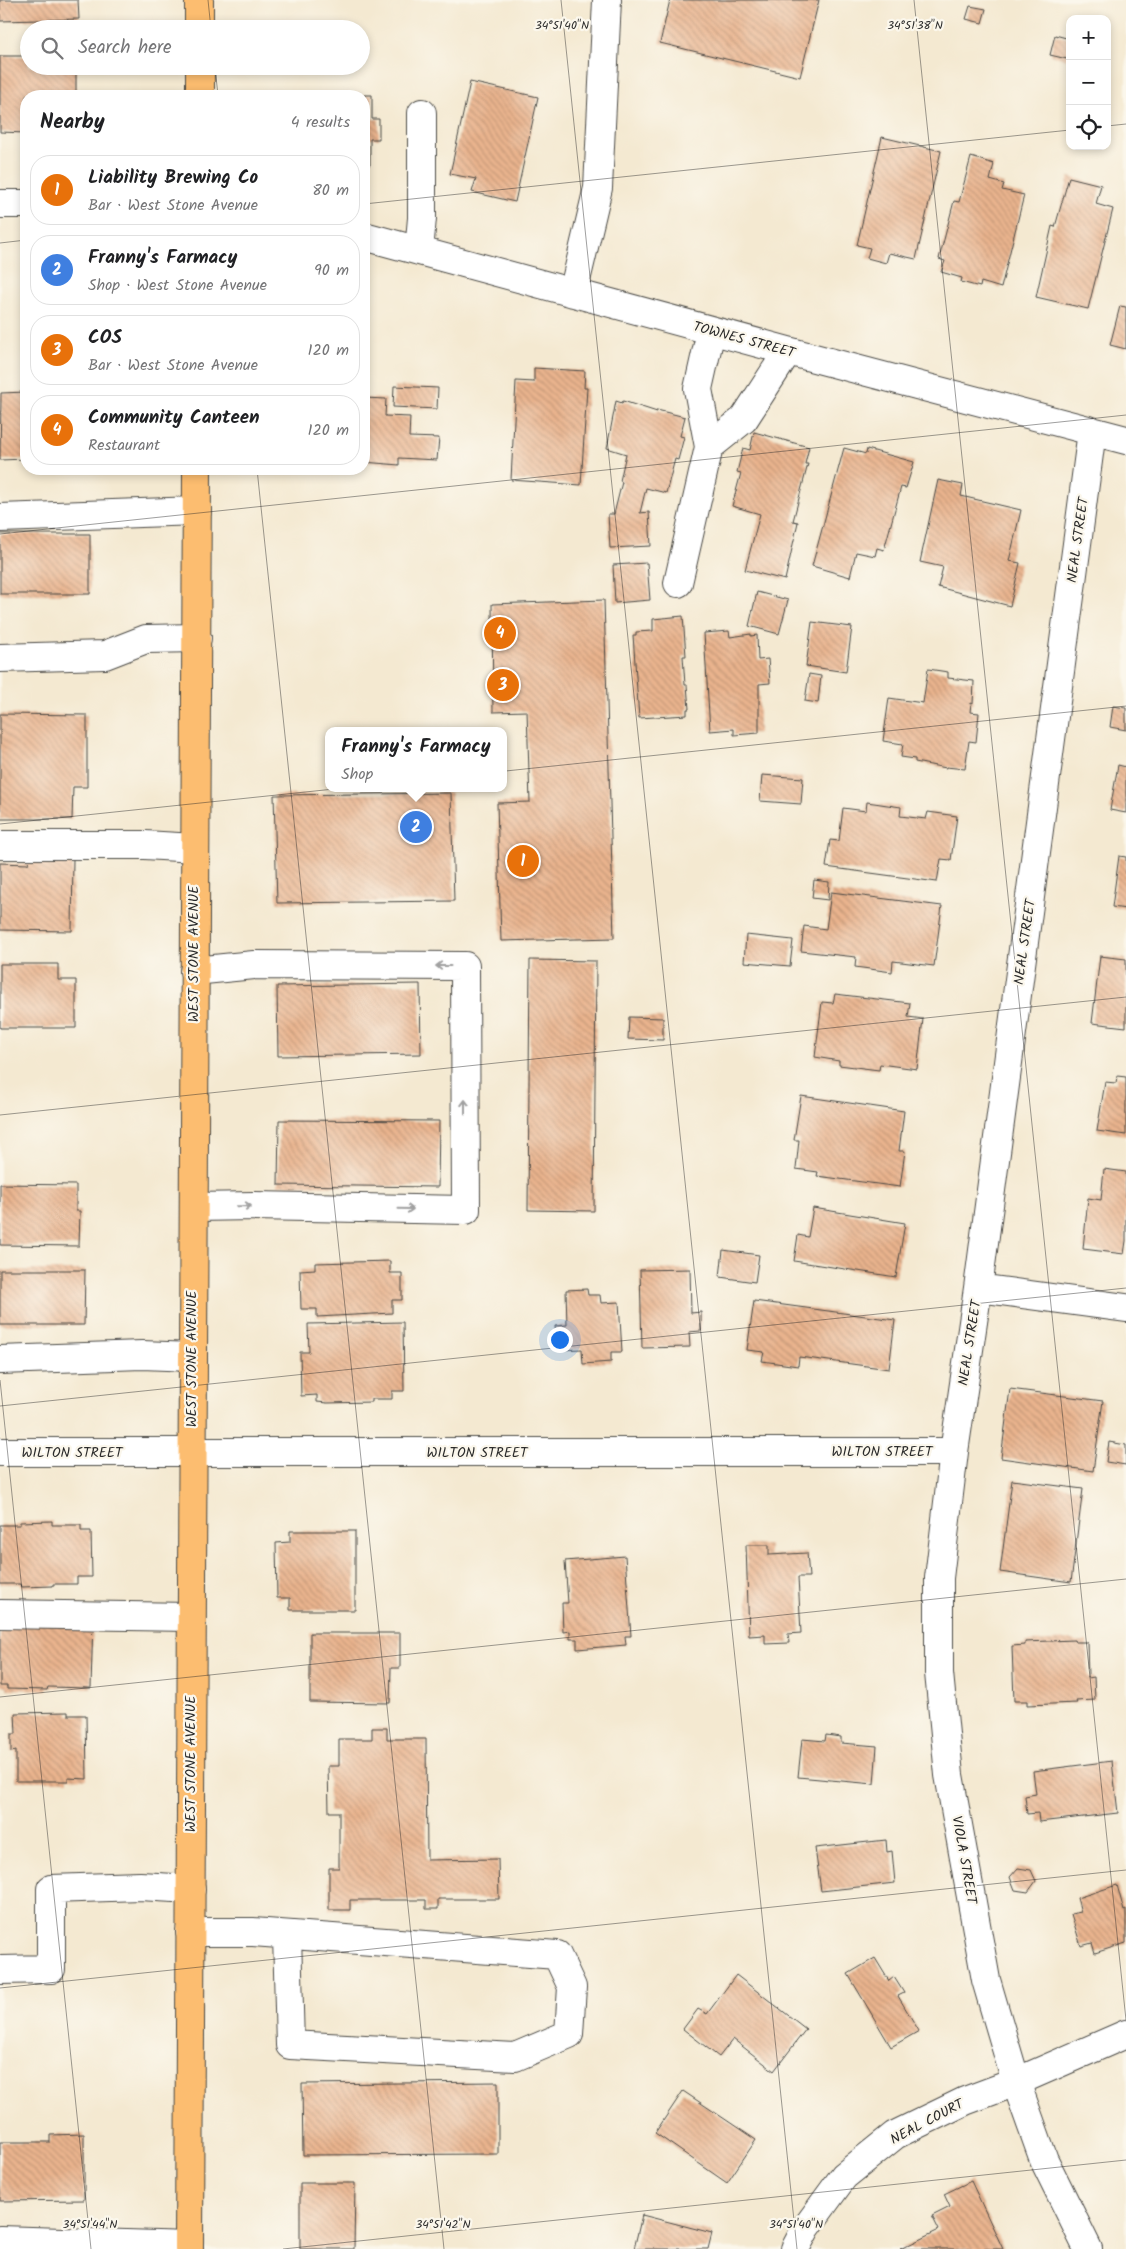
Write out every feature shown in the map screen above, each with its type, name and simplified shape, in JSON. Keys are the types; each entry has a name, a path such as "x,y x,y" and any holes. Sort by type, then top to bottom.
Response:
{"highway":[{"path":"200,0 200,20"},
{"path":"200,75 200,90"},
{"name":"WEST STONE AVENUE","path":"189,2248 191,1453 195,1207 194,971 198,475"}],"street":[{"path":"573,293 598,188 607,0"},
{"path":"419,251 422,218 422,113"},
{"path":"0,204 20,204"},
{"name":"TOWNES STREET","path":"370,238 711,331 1126,440"},
{"path":"678,583 709,446 698,389 711,331"},
{"path":"709,446 744,419 788,351"},
{"name":"NEAL STREET","path":"954,1452 978,1288 1092,431"},
{"path":"0,518 197,511"},
{"path":"0,658 105,655 146,639 197,638"},
{"path":"0,845 145,845 195,848"},
{"path":"194,971 254,965 465,966 466,1210 254,1206 195,1207"},
{"path":"978,1288 1126,1308"},
{"path":"0,1360 142,1356 192,1357"},
{"name":"WILTON STREET","path":"0,1452 954,1452"},
{"name":"VIOLA STREET","path":"954,1452 939,1578 939,1673 949,1775 986,1980 1016,2082 1044,2160 1088,2249"},
{"path":"0,1614 191,1617"},
{"path":"0,1970 51,1969 50,1889 140,1886 191,1888"},
{"path":"190,1932 253,1932 557,1955 572,1987 569,2034 515,2057 290,2045 287,1935"},
{"name":"NEAL COURT","path":"795,2249 806,2228 844,2176 895,2136 965,2101 1016,2082 1126,2034"},
{"path":"0,2240 189,2248"}],"building":[{"path":"0,0 78,0 79,19 0,21"},
{"path":"670,0 819,0 800,77 660,43"},
{"path":"970,6 986,9 982,23 966,19"},
{"path":"1055,35 1066,38 1066,59 1050,55"},
{"path":"0,56 20,56 20,75 76,75 76,90 20,90 20,133 0,132"},
{"path":"470,82 538,97 515,202 472,192 476,179 450,174"},
{"path":"370,95 372,95 372,119 379,119 379,139 370,139"},
{"path":"882,137 941,151 916,259 889,253 886,263 867,258 870,248 857,245"},
{"path":"971,157 994,164 990,180 1004,184 1002,190 1024,195 1001,288 981,282 980,287 961,282 962,278 941,272 945,261 939,259 954,201 959,202"},
{"path":"1069,177 1101,185 1096,204 1113,209 1088,309 1036,297 1052,226 1055,227"},
{"path":"1120,306 1126,307 1126,349 1110,345"},
{"path":"534,368 585,371 584,388 587,388 581,485 511,480 516,381 534,382"},
{"path":"394,386 438,388 437,409 393,407"},
{"path":"20,392 20,459 0,460 1,393"},
{"path":"370,398 386,399 385,416 410,417 409,437 439,438 437,460 399,458 399,465 370,463"},
{"path":"616,401 622,403 623,401 657,412 657,410 685,417 680,436 684,437 678,460 675,459 666,493 646,488 640,513 649,512 651,546 610,548 608,514 614,514 622,482 620,481 626,454 607,448"},
{"path":"754,432 809,447 805,464 808,464 793,521 798,522 785,580 745,570 760,514 732,506 741,473 737,472 743,448 750,450"},
{"path":"844,448 866,454 867,449 914,462 906,488 901,487 884,550 877,548 875,556 856,552 850,577 812,566"},
{"path":"938,480 963,485 961,496 1021,510 1009,561 1020,563 1010,606 938,587 943,567 920,562"},
{"path":"0,534 90,534 90,594 0,594"},
{"path":"647,563 650,600 615,603 613,565"},
{"path":"757,592 788,600 779,634 749,626"},
{"path":"604,600 614,938 501,941 497,803 530,802 527,711 493,712 492,604"},
{"path":"683,616 686,656 683,656 689,709 687,709 687,715 639,718 633,635 636,635 636,632 653,631 653,619"},
{"path":"812,622 852,627 846,672 806,666"},
{"path":"729,631 730,637 757,635 758,660 768,659 770,683 759,684 759,733 734,735 734,729 710,731 704,633"},
{"path":"928,669 948,672 948,678 974,681 973,704 971,703 970,712 979,713 976,742 969,741 965,769 946,768 915,762 915,759 901,757 903,744 883,741 889,698 923,703"},
{"path":"809,674 821,676 818,703 805,701"},
{"path":"1113,706 1126,708 1126,730 1110,727"},
{"path":"0,714 87,715 87,787 73,787 72,819 0,819"},
{"path":"1118,765 1126,767 1126,813 1110,810"},
{"path":"762,775 803,778 801,804 760,801"},
{"path":"451,793 454,901 277,903 274,795"},
{"path":"867,802 901,807 900,816 926,819 928,812 957,816 951,860 941,859 937,882 826,867 830,840 839,841 843,808 866,811"},
{"path":"1119,856 1126,857 1126,909 1112,907"},
{"path":"29,857 73,858 72,931 0,930 0,863 28,864"},
{"path":"814,880 829,882 828,900 812,898"},
{"path":"831,892 942,906 934,966 893,961 892,972 855,967 856,957 801,951 804,926 826,929"},
{"path":"746,935 793,940 790,966 744,962"},
{"path":"1100,956 1126,959 1126,1027 1092,1023"},
{"path":"530,960 596,961 594,1211 528,1210"},
{"path":"0,964 58,964 58,980 76,980 76,1028 0,1028"},
{"path":"420,984 421,1054 278,1056 277,986"},
{"path":"835,994 910,1003 908,1017 923,1019 917,1069 880,1064 879,1070 839,1065 839,1061 815,1057 822,1002 833,1003"},
{"path":"629,1017 663,1018 663,1040 628,1039"},
{"path":"1117,1076 1126,1077 1126,1135 1097,1131 1105,1082 1116,1083"},
{"path":"801,1096 904,1111 899,1151 905,1151 900,1187 817,1176 818,1172 796,1169 799,1140 794,1140"},
{"path":"279,1120 439,1121 438,1187 278,1185"},
{"path":"1104,1169 1126,1172 1126,1241 1124,1254 1083,1249 1088,1198 1101,1200"},
{"path":"0,1184 76,1185 76,1211 80,1211 79,1246 0,1245"},
{"path":"813,1208 905,1223 896,1277 794,1261 798,1235 808,1237"},
{"path":"723,1250 759,1255 755,1282 720,1277"},
{"path":"390,1261 390,1273 402,1273 402,1300 392,1300 392,1313 317,1317 317,1309 301,1309 300,1270 315,1269 315,1263"},
{"path":"690,1269 691,1313 701,1312 701,1331 689,1332 690,1347 642,1348 640,1270"},
{"path":"0,1270 85,1270 84,1325 0,1325"},
{"path":"587,1289 588,1295 600,1295 601,1303 619,1302 622,1352 611,1352 611,1362 583,1364 582,1349 557,1350 555,1326 567,1325 566,1290"},
{"path":"754,1301 895,1320 889,1369 799,1357 798,1366 762,1361 764,1352 747,1350"},
{"path":"403,1322 404,1391 392,1391 392,1399 372,1399 372,1402 327,1403 317,1402 317,1395 301,1396 300,1352 309,1352 308,1324"},
{"path":"1010,1389 1103,1401 1093,1471 1001,1458"},
{"path":"1109,1442 1126,1445 1126,1465 1106,1462"},
{"path":"1012,1480 1083,1489 1071,1582 1000,1572"},
{"path":"52,1521 52,1525 81,1525 81,1531 91,1531 92,1577 77,1577 77,1584 53,1584 53,1586 21,1587 20,1584 0,1584 0,1525 20,1525 20,1522"},
{"path":"290,1531 355,1531 355,1610 290,1610 290,1598 277,1598 276,1543 290,1542"},
{"path":"746,1545 769,1545 769,1555 807,1553 809,1577 798,1577 801,1633 788,1634 789,1643 765,1644 765,1635 749,1636"},
{"path":"625,1556 631,1636 625,1636 626,1645 577,1649 577,1639 570,1639 570,1631 563,1632 562,1603 568,1603 565,1561"},
{"path":"0,1617 93,1619 91,1688 48,1687 47,1690 7,1689 7,1686 0,1686"},
{"path":"310,1633 400,1633 400,1668 391,1668 390,1703 310,1702"},
{"path":"1074,1640 1075,1642 1087,1642 1088,1678 1094,1677 1095,1700 1076,1701 1077,1703 1027,1705 1027,1701 1014,1701 1012,1646 1025,1645 1025,1642"},
{"path":"68,1712 68,1715 86,1715 87,1779 68,1778 68,1781 16,1781 16,1751 11,1752 11,1734 16,1734 15,1713"},
{"path":"372,1728 387,1728 387,1739 426,1739 427,1860 498,1859 499,1899 438,1899 438,1909 426,1909 426,1900 350,1900 350,1910 329,1910 329,1868 339,1868 339,1812 329,1812 328,1766 339,1766 339,1739 372,1739"},
{"path":"826,1735 841,1737 841,1743 877,1746 874,1784 798,1777 802,1739 825,1741"},
{"path":"1112,1761 1118,1813 1039,1822 1038,1813 1027,1814 1025,1796 1036,1794 1033,1771"},
{"path":"886,1840 887,1852 892,1851 895,1883 821,1891 815,1848"},
{"path":"1018,1868 1031,1870 1036,1881 1028,1892 1015,1890 1010,1877"},
{"path":"1117,1885 1124,1911 1126,1910 1126,1943 1095,1953 1092,1943 1081,1946 1071,1914 1081,1912 1077,1898"},
{"path":"875,1958 889,1981 894,1977 904,1993 898,1996 919,2031 891,2047 848,1974"},
{"path":"736,1975 806,2029 774,2071 733,2039 719,2057 683,2029 698,2009 707,2014"},
{"path":"498,2082 498,2154 303,2155 302,2084"},
{"path":"683,2091 756,2140 727,2183 655,2133"},
{"path":"84,2134 84,2200 0,2201 0,2142 50,2142 50,2135"},
{"path":"971,2181 1003,2249 900,2249 939,2230 932,2216 950,2207 944,2194"},
{"path":"300,2183 355,2183 354,2249 300,2249"},
{"path":"642,2215 712,2233 708,2249 634,2249"}],"place":[{"name":"Community Canteen","path":"500,633"},
{"name":"COS","path":"503,685"},
{"name":"Franny's Farmacy","path":"416,827"},
{"name":"Liability Brewing Co","path":"523,861"}]}
